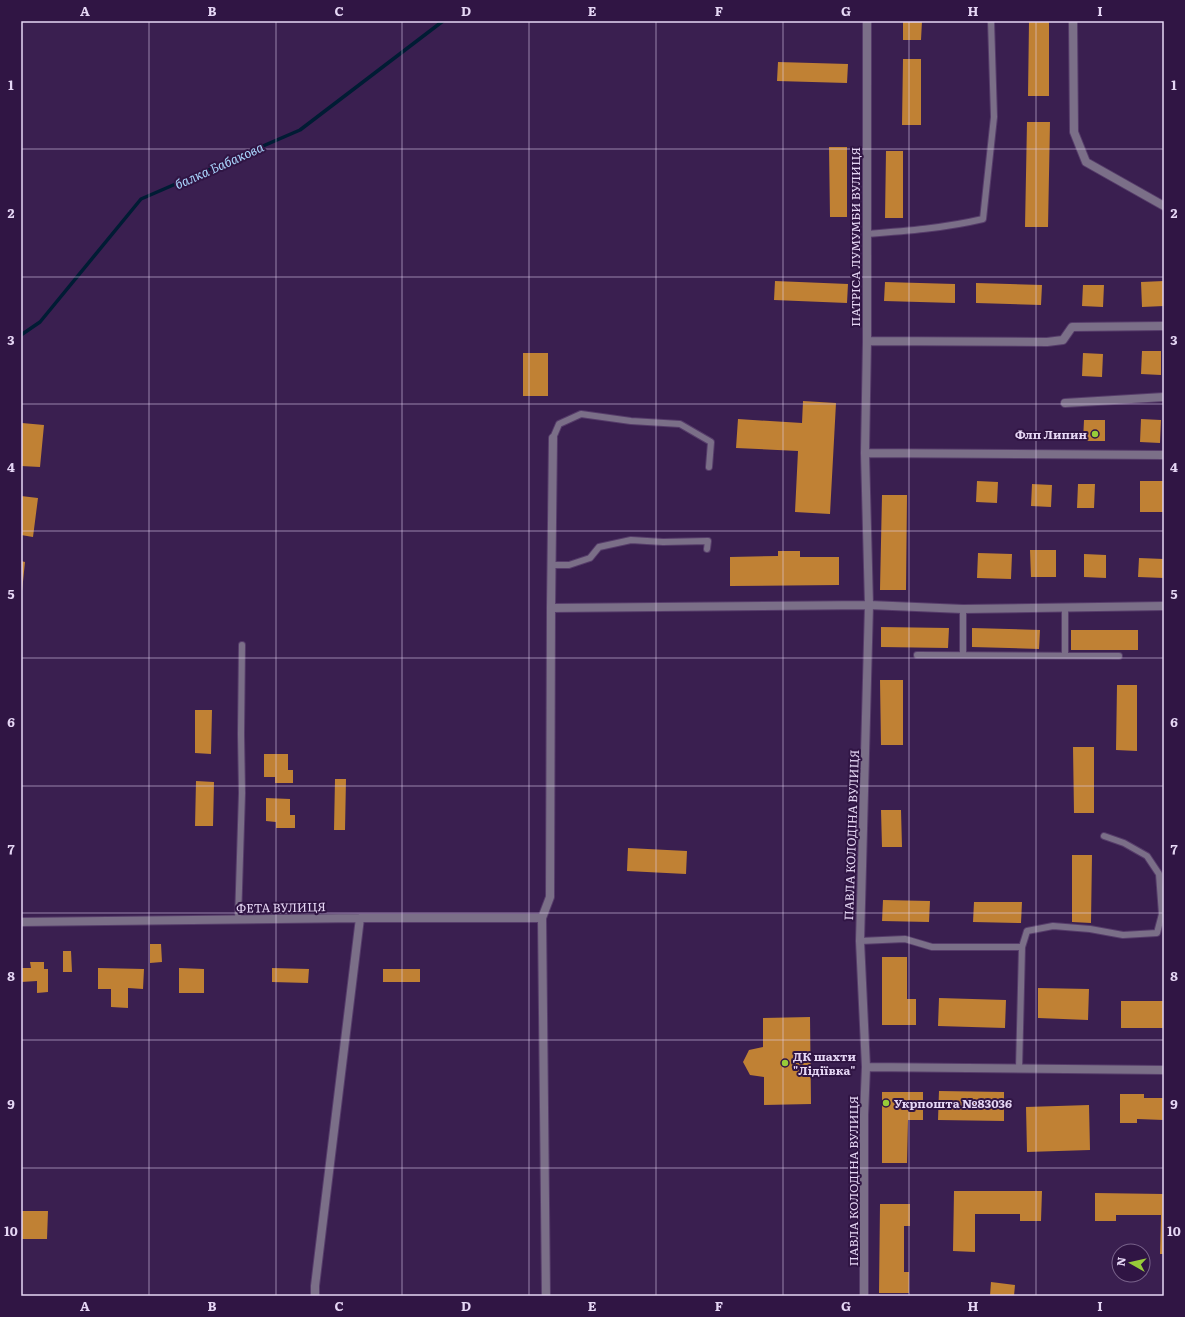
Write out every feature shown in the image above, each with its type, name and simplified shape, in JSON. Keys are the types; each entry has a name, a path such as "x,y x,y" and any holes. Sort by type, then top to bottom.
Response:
{"street":[{"name":"ПАТРІСА ЛУМУМБИ ВУЛИЦЯ","path":"868,21 867,341 865,453 869,605"},
{"path":"1074,21 1074,132 1086,162 1164,206"},
{"path":"867,341 1047,342 1063,340 1072,327 1164,326"},
{"path":"1065,403 1164,397"},
{"path":"546,1296 542,918 550,897 553,438"},
{"path":"865,453 1164,455"},
{"path":"551,608 869,605 963,609 1164,606"},
{"name":"ПАВЛА КОЛОДІНА ВУЛИЦЯ","path":"864,1296 864,1115 866,1067 860,941 869,605"},
{"path":"315,1296 360,918"},
{"name":"ФЕТА ВУЛИЦЯ","path":"21,922 360,918 542,918"},
{"path":"866,1067 1164,1070"}],"lane":[{"path":"867,234 900,232 959,224 983,219 994,117 991,21"},
{"path":"553,438 559,424 581,414 631,421 680,424 711,442 710,467"},
{"path":"707,549 709,534"},
{"path":"551,566 569,565 590,558 599,547 631,540 663,542 708,541"},
{"path":"1065,608 1065,655"},
{"path":"963,609 963,654"},
{"path":"238,920 242,794 242,645"},
{"path":"917,655 963,654 1118,656"},
{"path":"1019,1069 1022,947 1027,931 1053,926 1090,929 1123,935 1157,933 1162,914 1162,874 1147,856 1124,843 1104,836"},
{"path":"860,941 905,939 932,947 1022,947"}],"building":[{"path":"903,21 922,21 921,40 903,40"},
{"path":"1029,21 1049,21 1049,96 1028,96"},
{"path":"903,59 921,59 921,125 902,125"},
{"path":"778,62 848,64 847,83 777,81"},
{"path":"1027,122 1050,122 1048,227 1025,227"},
{"path":"829,147 847,147 847,217 830,217"},
{"path":"886,151 903,151 903,218 885,218"},
{"path":"775,281 848,284 847,303 774,300"},
{"path":"1164,281 1164,306 1142,307 1141,282"},
{"path":"885,282 955,284 955,303 884,301"},
{"path":"976,283 1042,285 1041,305 976,303"},
{"path":"1083,285 1104,285 1103,307 1082,306"},
{"path":"1142,351 1161,351 1161,375 1141,374"},
{"path":"523,353 548,353 548,396 523,396"},
{"path":"1083,353 1103,354 1102,377 1082,376"},
{"path":"803,401 836,403 830,514 795,512 798,451 736,448 738,419 802,423"},
{"path":"1141,419 1161,420 1160,443 1140,442"},
{"path":"1084,420 1105,420 1105,441 1083,441"},
{"path":"22,423 44,425 40,467 21,466"},
{"path":"977,481 998,482 997,503 976,502"},
{"path":"1140,481 1164,481 1164,512 1140,512"},
{"path":"1032,484 1052,485 1051,507 1031,506"},
{"path":"1078,484 1095,484 1094,508 1077,508"},
{"path":"882,495 907,495 906,590 880,590"},
{"path":"21,496 38,498 33,537 21,535"},
{"path":"1030,550 1056,550 1056,577 1031,577"},
{"path":"778,551 800,551 800,557 839,557 839,585 730,586 730,557 778,556"},
{"path":"978,553 1012,554 1011,579 977,578"},
{"path":"1084,554 1106,555 1106,578 1084,577"},
{"path":"1139,558 1164,559 1164,578 1138,577"},
{"path":"21,561 25,562 22,591 21,591"},
{"path":"881,627 949,628 948,648 881,647"},
{"path":"972,628 1040,630 1039,649 972,647"},
{"path":"1071,630 1138,630 1138,650 1071,650"},
{"path":"880,680 903,680 903,745 881,745"},
{"path":"1117,685 1137,685 1137,751 1116,750"},
{"path":"195,710 212,710 211,754 195,753"},
{"path":"1073,747 1094,747 1094,813 1074,813"},
{"path":"264,754 288,754 288,770 293,770 293,783 275,783 275,777 264,777"},
{"path":"335,779 346,779 345,830 334,830"},
{"path":"196,781 214,782 213,826 195,826"},
{"path":"266,798 290,799 290,815 295,815 295,828 276,828 276,822 266,821"},
{"path":"881,810 901,810 902,847 882,847"},
{"path":"628,848 687,851 686,874 627,871"},
{"path":"1072,855 1092,855 1091,923 1072,922"},
{"path":"883,900 930,901 929,922 882,921"},
{"path":"974,902 1022,902 1021,923 973,922"},
{"path":"150,944 161,944 162,962 150,963"},
{"path":"63,951 71,951 72,972 63,972"},
{"path":"882,957 907,957 907,999 916,999 916,1025 882,1025"},
{"path":"30,962 44,962 44,969 48,969 48,992 37,993 37,981 21,982 21,968 31,968"},
{"path":"98,968 144,969 143,989 128,988 128,1008 111,1007 111,989 98,989"},
{"path":"179,968 204,969 204,993 179,993"},
{"path":"272,968 309,969 308,983 272,982"},
{"path":"383,969 420,969 420,982 383,982"},
{"path":"1038,988 1089,989 1088,1020 1038,1018"},
{"path":"939,998 1006,1000 1005,1028 938,1026"},
{"path":"1121,1001 1164,1001 1164,1028 1121,1028"},
{"path":"810,1017 811,1104 764,1105 764,1077 750,1075 743,1062 749,1050 763,1047 763,1018"},
{"path":"939,1091 1004,1092 1004,1121 938,1120"},
{"path":"882,1092 923,1092 923,1120 908,1120 907,1163 882,1163"},
{"path":"1120,1094 1144,1094 1144,1098 1164,1098 1164,1120 1137,1119 1137,1123 1120,1123"},
{"path":"1089,1105 1090,1150 1027,1152 1026,1107"},
{"path":"954,1191 1042,1191 1041,1221 1020,1221 1020,1214 975,1214 975,1252 953,1251"},
{"path":"1095,1193 1164,1194 1164,1254 1160,1254 1161,1215 1116,1215 1116,1221 1095,1221"},
{"path":"880,1204 910,1204 910,1226 904,1226 904,1272 909,1272 909,1293 879,1293"},
{"path":"21,1211 48,1211 47,1239 21,1239"},
{"path":"991,1282 1015,1285 1014,1296 990,1296"}],"waterway":[{"name":"балка Бабакова","path":"21,335 40,322 141,199 300,130 443,21"}],"place":[{"name":"Флп Липин","path":"1095,434"},
{"name":"ДК шахти \"Лідіївка\"","path":"785,1063"},
{"name":"Укрпошта №83036","path":"886,1103"}]}
